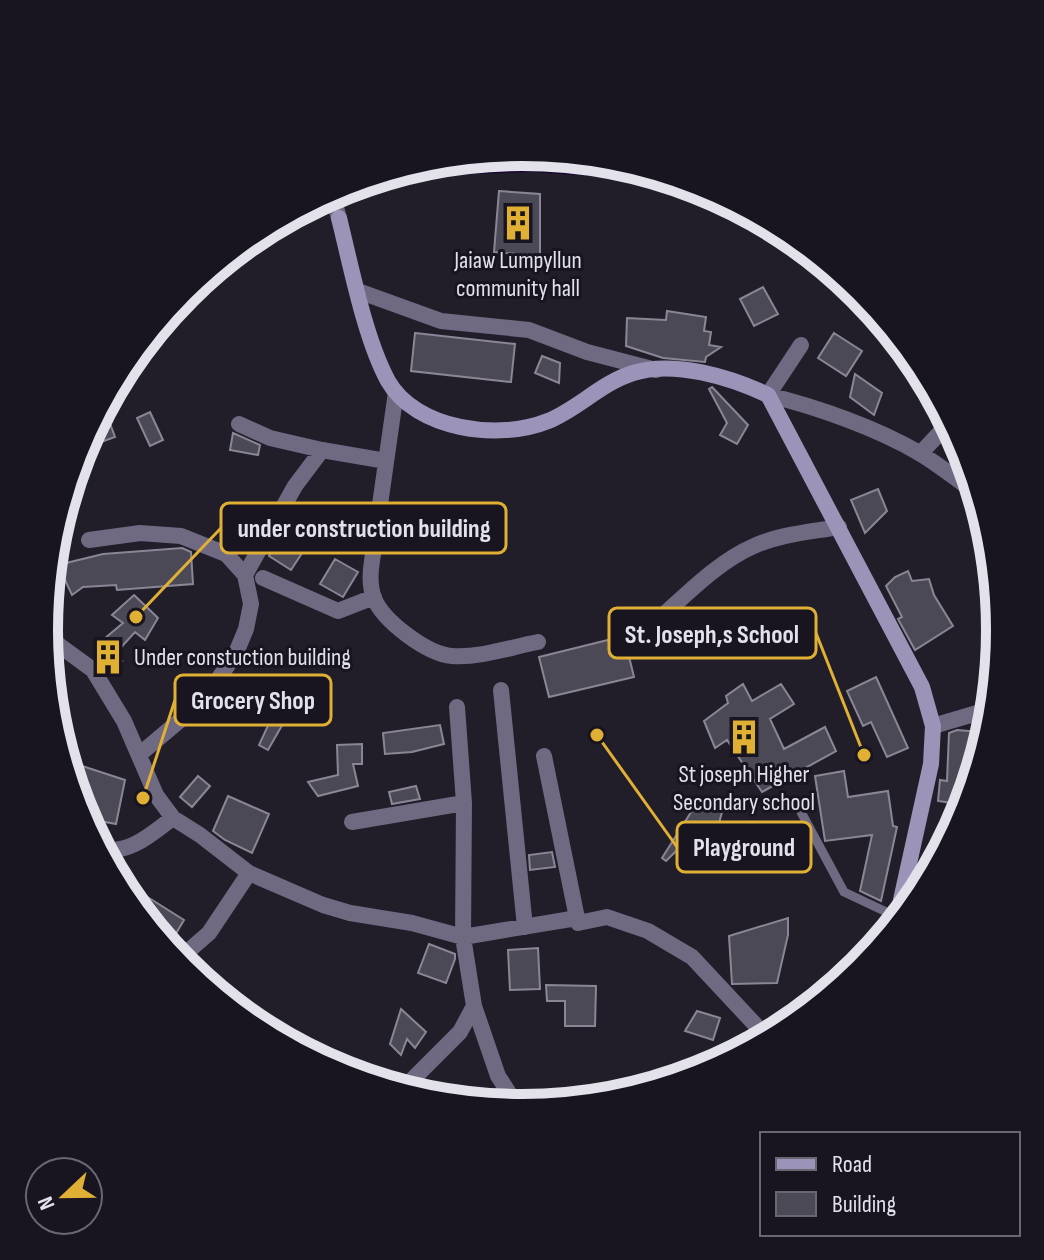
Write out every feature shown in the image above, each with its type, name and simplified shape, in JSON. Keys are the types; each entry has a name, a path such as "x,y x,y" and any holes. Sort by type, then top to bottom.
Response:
{"street":[{"path":"335,205 381,364 396,392 424,415 461,428 517,428 547,422 606,384 634,373 657,370"},
{"path":"358,291 431,318 529,330 587,352 657,370 704,373 739,381 768,395 841,418 920,454 962,483"},
{"path":"768,395 801,345"},
{"path":"396,392 370,580 374,597 383,613 422,646 438,654 473,655 538,642"},
{"path":"768,395 922,687 933,726 931,764 902,896"},
{"path":"239,424 270,438 386,461"},
{"path":"920,454 941,431"},
{"path":"245,575 295,486 322,450"},
{"path":"660,618 693,589 752,547 780,537 839,527"},
{"path":"89,540 140,533 181,536 226,554 245,575 251,604 246,629 236,653 204,700 140,754"},
{"path":"263,578 338,611 374,597"},
{"path":"58,645 93,670 140,754 156,795 173,818 249,873 323,905 463,937 577,918"},
{"path":"501,690 525,927"},
{"path":"457,707 464,803 463,937 474,1006 498,1076 509,1094"},
{"path":"933,726 978,713"},
{"path":"544,756 578,923 607,917 648,931 692,957 759,1029"},
{"path":"352,822 464,803"},
{"path":"114,850 131,847 173,818"},
{"path":"188,951 209,933 249,873"},
{"path":"412,1080 460,1032 474,1006"}],"lane":[{"path":"801,812 844,892 889,913"}],"shaded area":[{"path":"552,167 627,178 532,172 437,175 324,210 402,182 461,170"}],"building":[{"name":"Jaiaw Lumpyllun community hall","path":"499,191 540,194 540,256 494,252"},
{"path":"763,287 778,314 754,326 740,299"},
{"path":"667,311 706,317 704,331 711,332 709,345 721,347 706,357 705,362 663,358 626,346 627,318 666,320"},
{"path":"415,333 515,344 511,382 411,371"},
{"path":"834,333 862,351 846,376 818,358"},
{"path":"542,356 560,363 559,383 535,373"},
{"path":"855,374 882,393 874,415 850,397"},
{"path":"712,387 748,425 737,444 720,435 727,423 709,389"},
{"path":"150,412 163,440 150,446 137,418"},
{"path":"109,420 115,437 97,444"},
{"path":"233,433 260,445 258,455 230,450"},
{"path":"878,489 887,511 865,533 851,500"},
{"path":"283,532 306,547 291,570 269,556"},
{"path":"182,548 191,552 193,584 117,590 116,585 83,587 72,595 62,573 63,564 103,554"},
{"path":"335,559 358,572 343,597 320,584"},
{"path":"908,571 912,581 929,579 934,595 953,626 915,650 898,619 902,617 886,586"},
{"path":"134,595 158,618 145,640 135,632 115,654 122,661 108,674 96,659 106,652 98,644 123,623 112,615"},
{"path":"624,636 634,677 549,697 539,657"},
{"path":"876,677 908,748 887,757 871,722 863,726 847,691"},
{"path":"289,680 304,687 268,750 259,745"},
{"name":"St joseph Higher Secondary school","path":"743,684 752,701 781,684 794,704 770,719 784,749 825,727 836,751 762,792 727,740 715,748 704,721 728,703 726,696"},
{"path":"440,725 444,744 412,752 385,754 383,733"},
{"path":"957,730 974,732 953,803 938,801 940,780 947,781 949,733"},
{"path":"362,744 362,764 353,764 358,786 318,796 308,782 338,775 337,745"},
{"path":"79,765 125,780 116,824 99,821"},
{"path":"844,771 848,797 888,791 893,826 897,827 881,901 860,891 872,835 825,841 815,776"},
{"path":"198,776 210,786 192,807 180,797"},
{"path":"416,786 420,799 392,804 389,792"},
{"path":"228,796 269,814 252,853 213,831"},
{"path":"700,798 722,812 718,827 710,825 708,834 699,829 666,861 662,858"},
{"path":"552,852 555,867 530,870 529,855"},
{"path":"139,891 184,920 174,937"},
{"path":"788,918 788,935 777,983 732,984 729,936"},
{"path":"429,944 455,954 446,983 418,973"},
{"path":"538,948 540,989 510,990 508,950"},
{"path":"546,985 596,986 595,1026 565,1026 565,1001 547,1001"},
{"path":"401,1009 426,1032 415,1048 407,1039 401,1055 390,1044"},
{"path":"697,1011 720,1018 713,1040 685,1031"}],"place":[{"name":"Jaiaw Lumpyllun community hall","path":"518,223"},
{"name":"under construction building","path":"136,617"},
{"name":"Under constuction building","path":"108,657"},
{"name":"Playground","path":"597,735"},
{"name":"St joseph Higher Secondary school","path":"744,737"},
{"name":"St. Joseph,s School","path":"864,755"},
{"name":"Grocery Shop","path":"143,798"}]}
